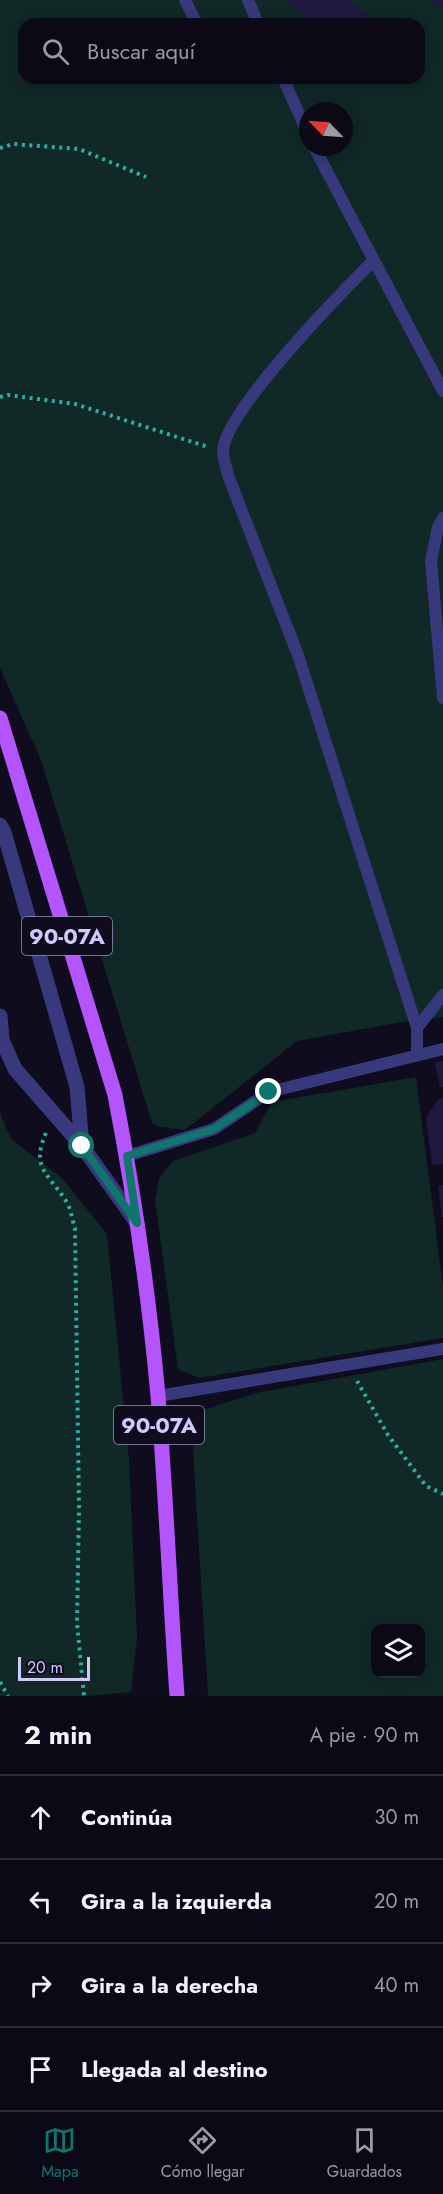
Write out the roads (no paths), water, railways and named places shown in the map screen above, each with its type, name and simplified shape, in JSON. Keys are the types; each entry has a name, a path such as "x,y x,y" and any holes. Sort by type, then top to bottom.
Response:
{"main road":[{"name":"90-07A","path":"0,718 115,1095 127,1156 158,1396 177,1696"}],"street":[{"path":"0,825 4,832 77,1087 82,1146"},
{"path":"0,1017 2,1040 15,1069 82,1146 137,1223"}],"lane":[{"path":"185,0 194,18"},
{"path":"248,0 256,18"},
{"path":"286,84 299,114"},
{"path":"319,156 372,261 443,391"},
{"path":"372,261 320,314 245,405 227,436 223,452 229,478 298,656 417,1028 417,1054"},
{"path":"443,518 438,527 431,561 443,698"},
{"path":"417,1028 443,995"},
{"path":"127,1156 214,1129 269,1092 443,1049"},
{"path":"158,1396 443,1348"}]}
